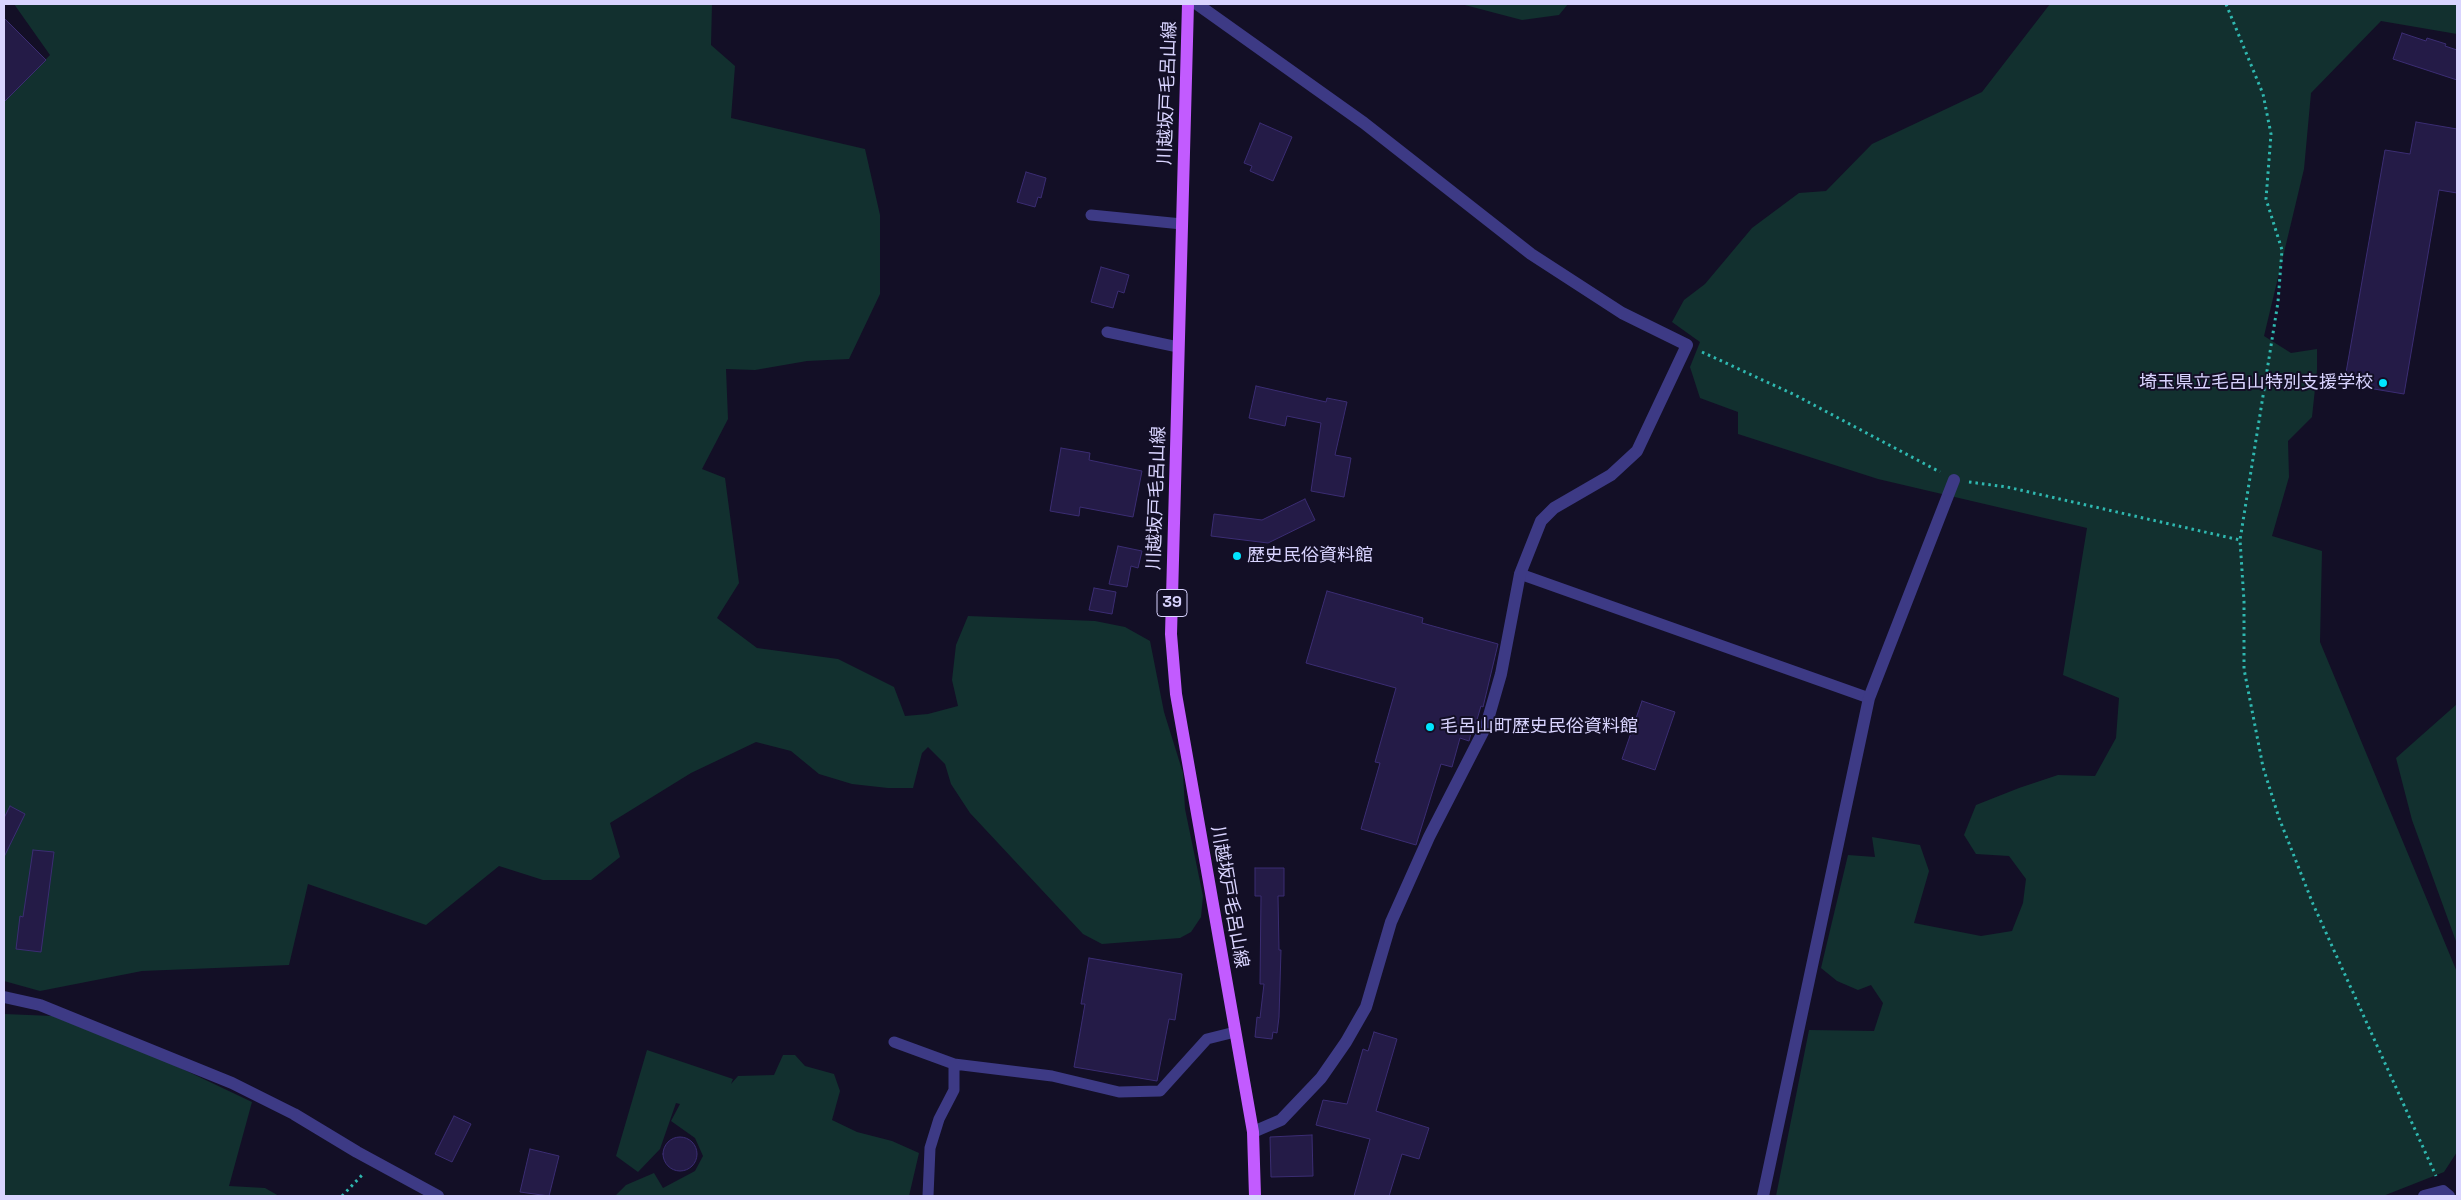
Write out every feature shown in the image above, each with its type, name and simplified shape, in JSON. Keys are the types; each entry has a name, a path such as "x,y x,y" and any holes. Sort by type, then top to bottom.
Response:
{"main road":[{"name":"川越坂戸毛呂山線","path":"1188,4 1171,634 1175,686 1252,1132 1255,1196"}],"street":[{"path":"1198,4 1364,123 1531,254 1622,313 1687,345 1637,451 1611,475 1554,508 1541,521 1520,574 1501,674 1486,726 1429,837 1391,922 1366,1007 1346,1042 1321,1078 1281,1120 1252,1132"},
{"path":"1763,1196 1869,698 1954,480"},
{"path":"4,997 40,1006 215,1075 294,1114 374,1162 438,1196"},
{"path":"2424,1196 2446,1194"}],"lane":[{"path":"1091,215 1182,224"},
{"path":"1107,332 1178,347"},
{"path":"1520,574 1869,698"},
{"path":"894,1042 954,1064 1052,1076 1119,1092 1160,1091 1208,1039 1235,1032"},
{"path":"928,1196 930,1148 939,1119 954,1090 954,1064"}],"path":[{"path":"2226,4 2263,94 2271,134 2266,200 2282,250 2278,302 2240,540 2244,601 2244,668 2268,787 2313,904 2446,1194"},
{"path":"1687,345 1795,395 1954,480 2007,487 2240,540"},
{"path":"342,1196 374,1162"}],"green space":[{"path":"14,4 712,4 711,45 735,66 731,118 865,149 880,215 880,294 849,359 807,361 755,370 726,369 728,419 702,469 725,478 739,583 717,618 757,648 838,659 894,687 905,716 928,714 958,706 952,680 956,645 968,616 1095,621 1125,627 1150,641 1164,712 1183,773 1185,809 1203,896 1201,917 1191,932 1180,938 1102,944 1083,934 970,813 951,784 945,764 928,747 922,753 913,788 888,788 852,784 819,774 791,751 756,742 691,773 610,823 620,857 591,880 543,880 499,866 426,925 308,884 289,965 142,971 40,991 4,981 4,102 50,55"},
{"path":"1461,4 1568,4 1559,15 1522,20"},
{"path":"2050,4 2457,4 2457,34 2381,21 2311,93 2304,169 2264,336 2291,353 2317,349 2317,370 2312,417 2288,441 2289,477 2272,536 2322,551 2320,642 2457,972 2457,1152 2444,1172 2383,1196 1776,1196 1809,1030 1874,1031 1883,1003 1871,985 1858,990 1837,981 1821,968 1848,855 1875,857 1872,837 1920,845 1929,871 1914,923 1981,936 2012,931 2023,903 2026,879 2009,856 1976,854 1964,835 1976,805 2058,775 2095,776 2116,738 2119,698 2063,675 2087,528 1878,479 1738,434 1738,412 1700,398 1690,367 1700,342 1672,322 1684,300 1705,284 1752,228 1799,193 1826,191 1872,144 1982,92"},
{"path":"2457,704 2457,944 2412,820 2396,758"},
{"path":"4,1014 53,1016 172,1064 252,1102 229,1186 265,1188 279,1196 4,1196"},
{"path":"647,1050 733,1079 731,1084 738,1076 774,1075 783,1055 795,1055 805,1066 834,1074 840,1091 832,1120 857,1132 892,1141 919,1153 909,1196 615,1196 626,1185 654,1173 663,1188 695,1171 703,1156 695,1138 671,1121 680,1104 676,1103 660,1149 638,1172 616,1156"}],"building":[{"path":"4,18 46,60 4,102"},
{"path":"2402,33 2426,41 2427,38 2457,50 2457,80 2393,59"},
{"path":"2416,122 2457,129 2457,193 2439,190 2404,394 2344,384 2385,150 2410,154"},
{"path":"1260,123 1292,137 1273,181 1250,171 1252,166 1244,163"},
{"path":"1026,172 1046,178 1041,198 1038,197 1035,207 1017,202"},
{"path":"1101,267 1129,275 1124,293 1118,291 1113,308 1091,302"},
{"path":"1256,386 1326,402 1327,398 1347,402 1335,455 1351,458 1344,497 1311,491 1321,423 1287,416 1285,426 1249,418"},
{"path":"1061,448 1090,453 1089,460 1142,471 1133,517 1080,507 1079,516 1050,511"},
{"path":"1305,499 1315,520 1268,543 1211,536 1214,514 1262,520"},
{"path":"1118,546 1142,551 1138,568 1131,566 1127,587 1109,584"},
{"path":"1094,588 1116,592 1112,614 1089,610"},
{"path":"1327,591 1423,618 1422,623 1498,644 1483,707 1481,706 1476,723 1474,722 1469,741 1460,738 1452,767 1441,764 1416,845 1361,829 1380,763 1375,762 1396,688 1306,663"},
{"path":"1642,701 1675,712 1655,770 1622,759"},
{"path":"10,806 25,814 4,857 4,818"},
{"path":"33,850 54,852 41,952 16,949 20,916 23,917"},
{"path":"1255,868 1284,868 1284,896 1278,896 1279,950 1281,950 1279,1017 1277,1033 1273,1032 1272,1039 1255,1037 1257,1017 1260,1018 1264,984 1260,984 1261,896 1255,896"},
{"path":"1089,958 1182,974 1175,1020 1169,1019 1157,1081 1074,1067 1085,1004 1081,1004"},
{"path":"1374,1032 1397,1039 1376,1111 1429,1128 1419,1159 1402,1154 1389,1196 1354,1196 1370,1139 1316,1125 1323,1100 1347,1104 1363,1049 1368,1051"},
{"path":"454,1116 471,1124 452,1162 435,1154"},
{"path":"1312,1135 1313,1176 1271,1177 1270,1137"},
{"path":"680,1137 692,1142 697,1154 692,1166 680,1171 668,1166 663,1154 668,1142"},
{"path":"530,1149 559,1156 549,1196 520,1192"}],"place":[{"name":"埼玉県立毛呂山特別支援学校","path":"2383,383"},
{"name":"歴史民俗資料館","path":"1237,556"},
{"name":"毛呂山町歴史民俗資料館","path":"1430,727"}]}
